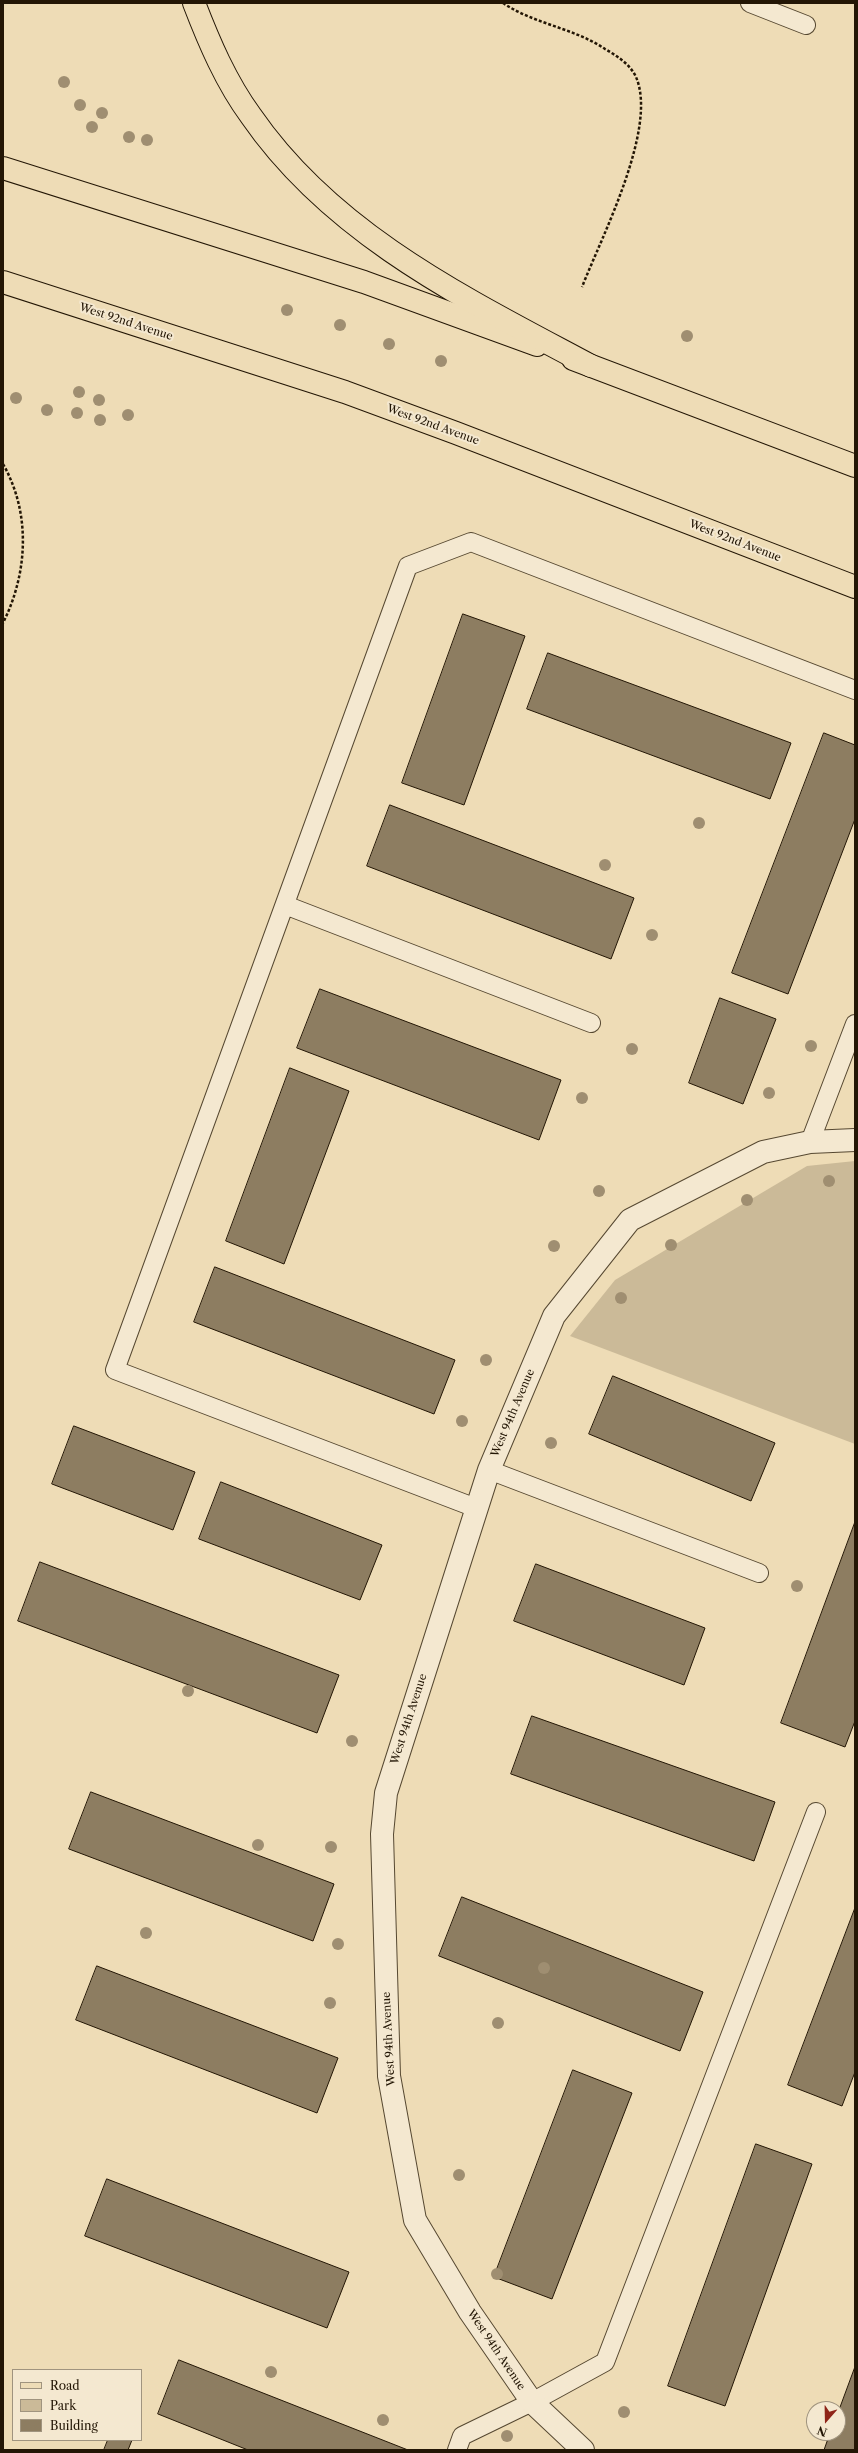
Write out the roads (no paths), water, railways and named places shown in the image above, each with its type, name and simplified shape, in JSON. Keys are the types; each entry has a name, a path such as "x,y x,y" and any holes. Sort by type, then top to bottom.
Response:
{"main road":[{"path":"194,3 228,80 251,117 301,178 327,204 361,231 474,304 591,366"},
{"path":"3,168 364,282 855,466"},
{"name":"West 92nd Avenue","path":"3,282 345,392 471,438 855,588"}],"street":[{"name":"West 94th Avenue","path":"583,2450 532,2402 470,2312 415,2220 389,2076 382,1834 386,1793 489,1470 554,1316 630,1220 763,1152 810,1142 855,1140"}],"lane":[{"path":"750,3 806,25"},
{"path":"476,1508 115,1370 408,566 471,542 855,690"},
{"path":"285,905 591,1022"},
{"path":"810,1142 855,1024"},
{"path":"489,1470 759,1573"},
{"path":"457,2450 462,2436 532,2402 605,2362 816,1812"}]}
